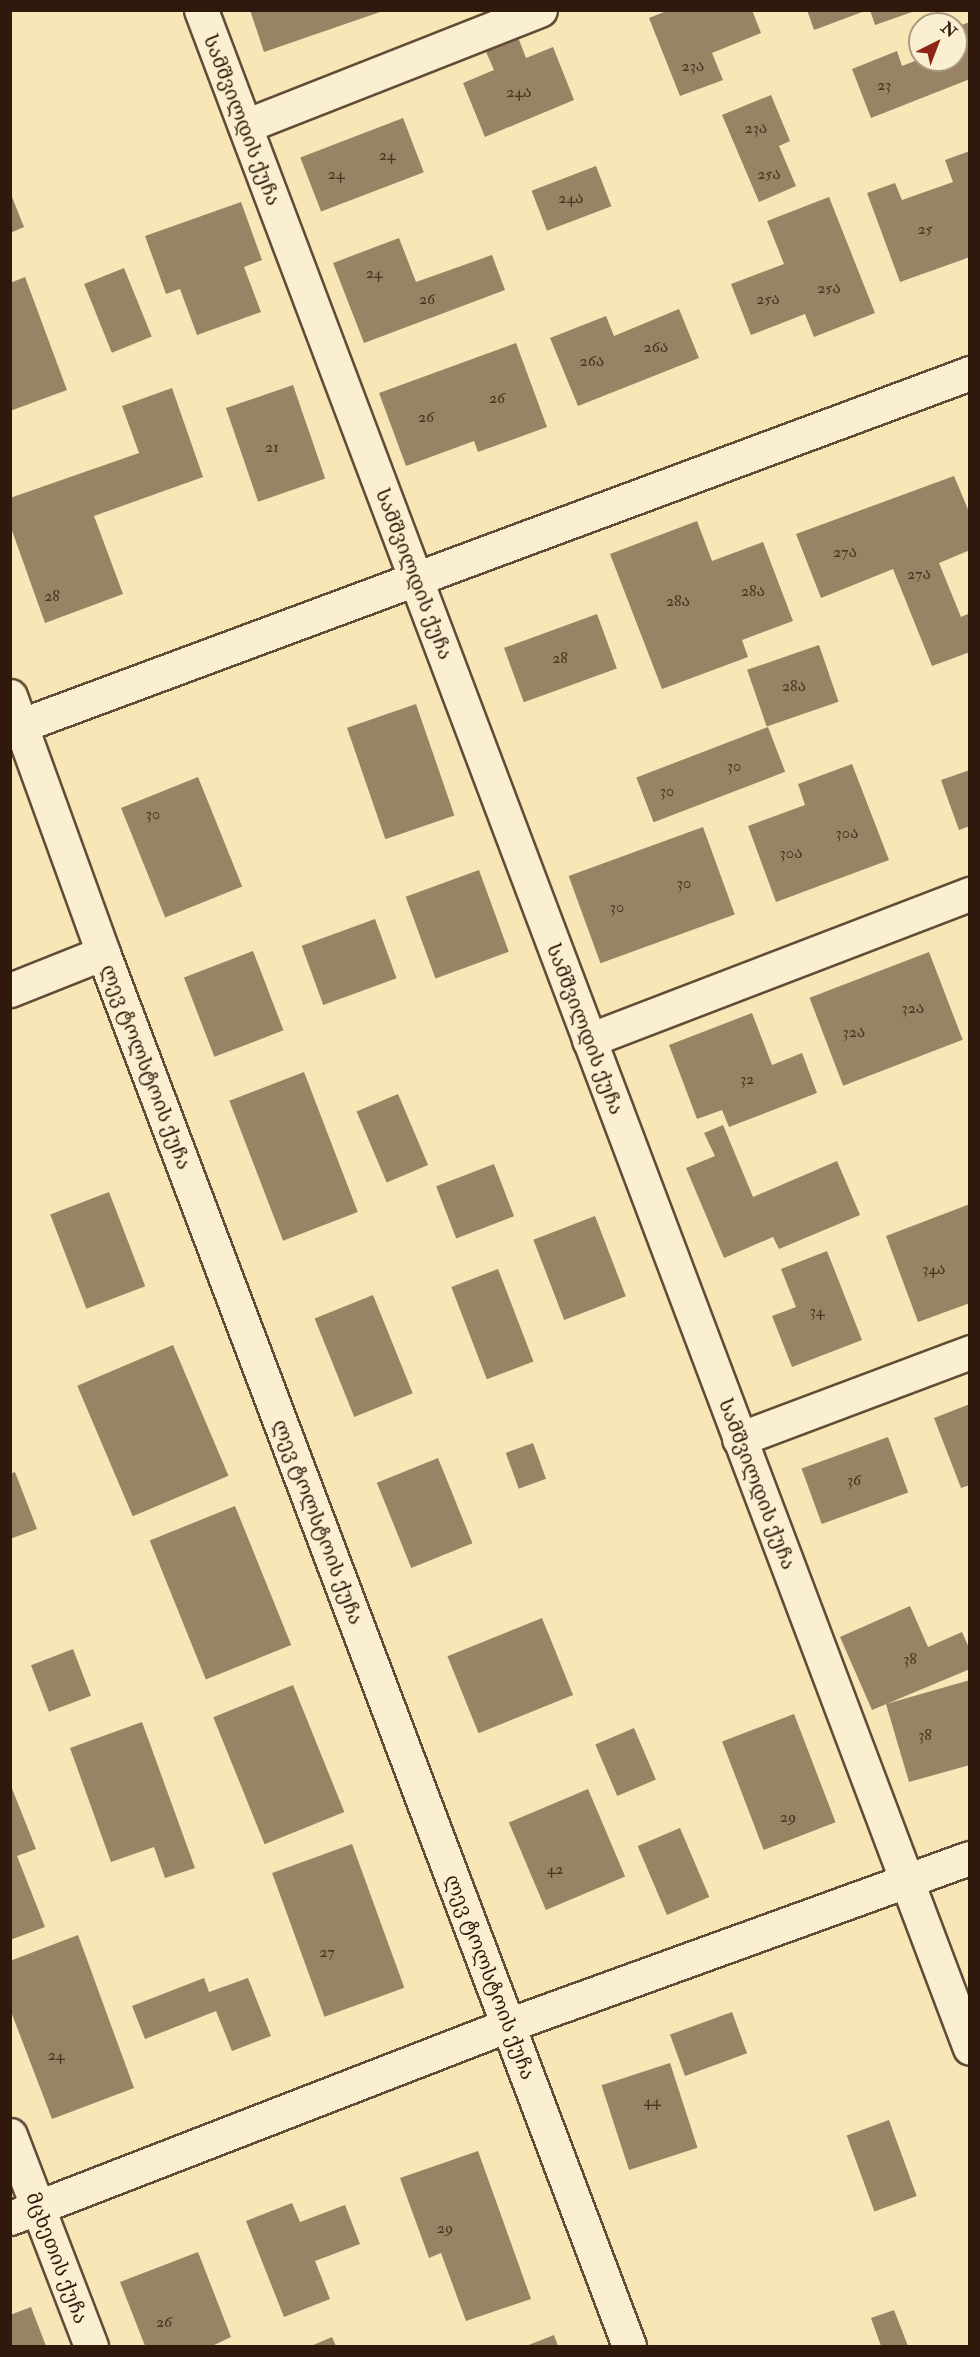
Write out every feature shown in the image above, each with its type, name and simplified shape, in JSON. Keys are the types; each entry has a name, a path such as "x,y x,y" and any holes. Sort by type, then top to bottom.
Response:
{"street":[{"name":"სამშვილდის ქუჩა","path":"201,10 969,2048"},
{"path":"244,126 540,10"},
{"path":"16,710 416,579 969,373"},
{"name":"ლევ ტოლსტოის ქუჩა","path":"16,710 103,953 629,2346"},
{"path":"589,1040 969,894"},
{"path":"10,990 103,953"},
{"path":"740,1438 969,1352"},
{"path":"24,2212 508,2025 969,1858"},
{"name":"მცხეთის ქუჩა","path":"10,2135 24,2212 91,2346"}],"building":[{"path":"250,10 383,10 383,11 264,52"},
{"path":"669,10 752,10 761,33 712,53 723,80 680,96 649,18"},
{"path":"807,10 864,10 865,11 814,30"},
{"path":"870,10 915,10 915,11 875,25"},
{"path":"970,22 970,79 871,118 852,69 897,51 902,66 908,64 908,72 968,72 968,23"},
{"path":"516,32 526,58 553,47 574,100 485,137 463,83 494,70 483,45"},
{"path":"771,95 790,141 779,146 796,186 759,202 722,115"},
{"path":"403,118 424,172 321,212 300,157"},
{"path":"970,151 970,257 900,282 867,193 895,183 902,200 953,182 945,160"},
{"path":"596,166 611,206 547,231 532,191"},
{"path":"10,192 24,227 10,233"},
{"path":"829,197 875,313 814,337 805,314 751,335 731,284 784,264 767,221"},
{"path":"241,202 262,260 244,267 261,312 197,335 180,289 166,294 145,236"},
{"path":"399,238 416,282 492,255 505,290 364,343 333,263"},
{"path":"124,268 152,337 112,353 84,284"},
{"path":"25,277 67,390 10,411 10,283"},
{"path":"679,309 699,358 578,406 550,338 606,316 614,336"},
{"path":"516,343 547,427 478,452 474,441 406,466 379,393"},
{"path":"293,385 325,479 258,502 226,408"},
{"path":"172,388 203,477 94,516 123,594 45,623 10,525 10,498 139,453 122,406"},
{"path":"954,476 970,514 970,550 939,563 961,617 970,613 970,652 932,666 893,569 821,598 796,534"},
{"path":"697,521 712,561 763,542 793,621 742,640 748,657 662,689 610,554"},
{"path":"597,614 617,669 524,702 504,648"},
{"path":"819,645 839,702 767,726 747,670"},
{"path":"416,704 454,816 385,839 347,728"},
{"path":"768,727 785,772 654,822 636,778"},
{"path":"852,764 889,860 776,902 748,826 805,805 798,784"},
{"path":"970,770 970,826 959,830 941,780"},
{"path":"198,777 242,886 165,918 121,808"},
{"path":"703,827 735,914 600,963 569,876"},
{"path":"479,870 509,952 435,978 406,897"},
{"path":"375,919 397,978 323,1005 302,946"},
{"path":"253,951 283,1030 214,1057 184,978"},
{"path":"929,952 963,1040 843,1086 810,998"},
{"path":"752,1013 772,1065 802,1053 817,1093 729,1127 722,1110 697,1119 669,1045"},
{"path":"304,1072 358,1212 283,1241 229,1101"},
{"path":"398,1094 428,1165 387,1182 357,1112"},
{"path":"723,1125 753,1197 837,1161 860,1215 779,1249 773,1237 724,1258 686,1168 715,1156 704,1133"},
{"path":"494,1164 514,1216 456,1238 436,1186"},
{"path":"109,1192 145,1286 86,1309 50,1215"},
{"path":"970,1204 970,1303 918,1322 886,1236"},
{"path":"595,1216 626,1296 564,1320 533,1240"},
{"path":"827,1251 862,1340 792,1367 772,1316 796,1307 781,1269"},
{"path":"498,1269 533,1361 487,1379 451,1287"},
{"path":"373,1295 413,1393 354,1417 315,1319"},
{"path":"173,1345 228,1476 133,1516 77,1386"},
{"path":"970,1404 970,1485 961,1488 934,1418"},
{"path":"888,1437 908,1492 822,1524 802,1468"},
{"path":"533,1443 546,1479 519,1489 506,1453"},
{"path":"438,1458 472,1543 411,1568 377,1483"},
{"path":"15,1472 37,1529 10,1539 10,1474"},
{"path":"235,1506 291,1645 206,1680 150,1540"},
{"path":"910,1606 928,1647 962,1632 970,1650 970,1669 872,1710 840,1637"},
{"path":"542,1618 573,1695 479,1733 447,1656"},
{"path":"73,1649 91,1696 49,1712 31,1665"},
{"path":"970,1680 970,1765 909,1782 886,1704"},
{"path":"293,1685 344,1812 265,1844 213,1717"},
{"path":"794,1714 836,1822 764,1850 722,1742"},
{"path":"142,1722 195,1868 165,1878 154,1847 111,1862 70,1748"},
{"path":"634,1728 656,1780 617,1796 595,1744"},
{"path":"11,1786 36,1849 17,1856 45,1927 10,1940"},
{"path":"588,1789 625,1876 546,1910 509,1823"},
{"path":"680,1828 709,1897 667,1915 638,1846"},
{"path":"352,1844 404,1988 324,2017 272,1873"},
{"path":"78,1935 134,2088 52,2119 10,2009 10,1961"},
{"path":"204,1978 209,1992 248,1978 271,2036 232,2051 216,2011 145,2039 132,2006"},
{"path":"732,2012 747,2053 685,2076 670,2035"},
{"path":"670,2063 698,2148 629,2170 602,2085"},
{"path":"889,2120 917,2196 874,2212 847,2135"},
{"path":"478,2151 531,2299 466,2321 441,2253 429,2258 400,2178"},
{"path":"292,2203 300,2222 345,2205 360,2244 315,2261 330,2299 284,2317 246,2221"},
{"path":"198,2252 231,2337 212,2346 145,2346 120,2282"},
{"path":"31,2307 46,2346 10,2346 10,2315"},
{"path":"894,2310 908,2346 881,2346 871,2318"},
{"path":"554,2335 558,2346 526,2346"},
{"path":"332,2337 336,2346 311,2346"}]}
